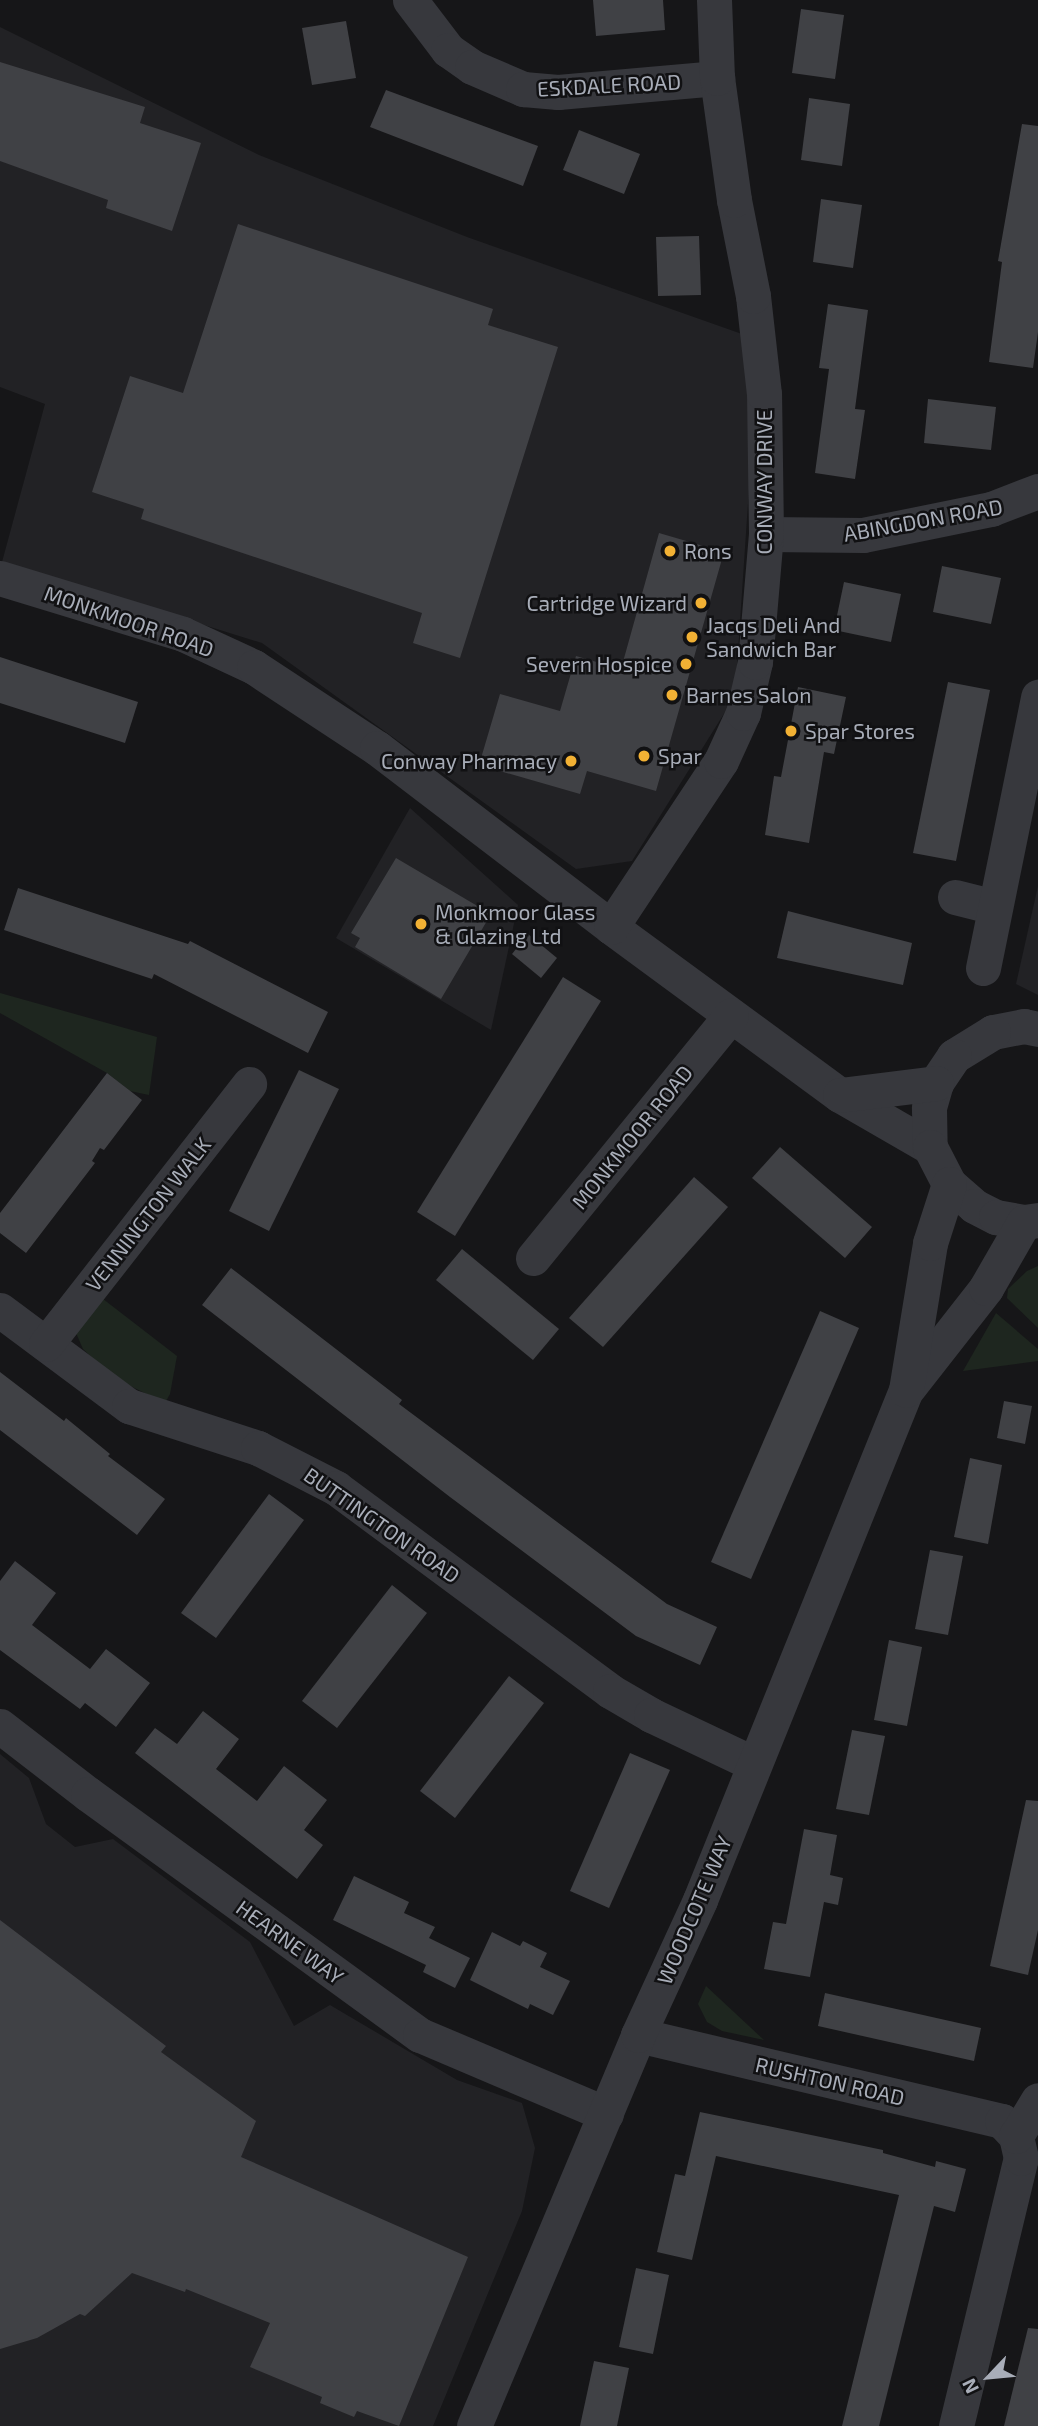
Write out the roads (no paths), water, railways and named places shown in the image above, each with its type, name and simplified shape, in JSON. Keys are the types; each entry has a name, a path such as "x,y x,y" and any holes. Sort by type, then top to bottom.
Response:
{"street":[{"name":"ESKDALE ROAD","path":"410,0 448,50 472,68 523,89 558,92 718,78"},
{"name":"CONWAY DRIVE","path":"611,928 721,761 743,713 755,662 766,534 764,394 753,296 734,200 718,78 713,0"},
{"name":"ABINGDON ROAD","path":"766,534 863,535 991,509 1037,494"},
{"name":"MONKMOOR ROAD","path":"0,578 183,634 254,667 377,748 611,928 840,1095 930,1147"},
{"path":"983,968 1038,697"},
{"path":"955,897 995,907"},
{"name":"MONKMOOR ROAD","path":"533,1258 731,1015"},
{"path":"1031,1221 996,1217 974,1206 949,1184 930,1147 929,1108 936,1083 954,1056 993,1031 1024,1026 1038,1029"},
{"path":"840,1095 936,1083"},
{"name":"VENNINGTON WALK","path":"46,1344 249,1084"},
{"name":"WOODCOTE WAY","path":"474,2426 638,2035 700,1900 906,1390 930,1243 949,1184"},
{"name":"WOODCOTE WAY","path":"906,1390 986,1288 1031,1221"},
{"name":"BUTTINGTON ROAD","path":"0,1310 129,1406 257,1448 336,1488 610,1690 652,1715 754,1764"},
{"name":"HEARNE WAY","path":"0,1726 110,1810 420,2035 606,2115"},
{"name":"RUSHTON ROAD","path":"638,2035 1002,2121 1016,2136"},
{"path":"956,2426 1021,2158 1016,2136 1038,2100"}],"place":[{"name":"Rons","path":"670,551"},
{"name":"Cartridge Wizard","path":"701,603"},
{"name":"Jacqs Deli And Sandwich Bar","path":"692,637"},
{"name":"Severn Hospice","path":"686,664"},
{"name":"Barnes Salon","path":"672,695"},
{"name":"Spar Stores","path":"791,731"},
{"name":"Spar","path":"644,756"},
{"name":"Conway Pharmacy","path":"571,761"},
{"name":"Monkmoor Glass & Glazing Ltd","path":"421,924"}]}
